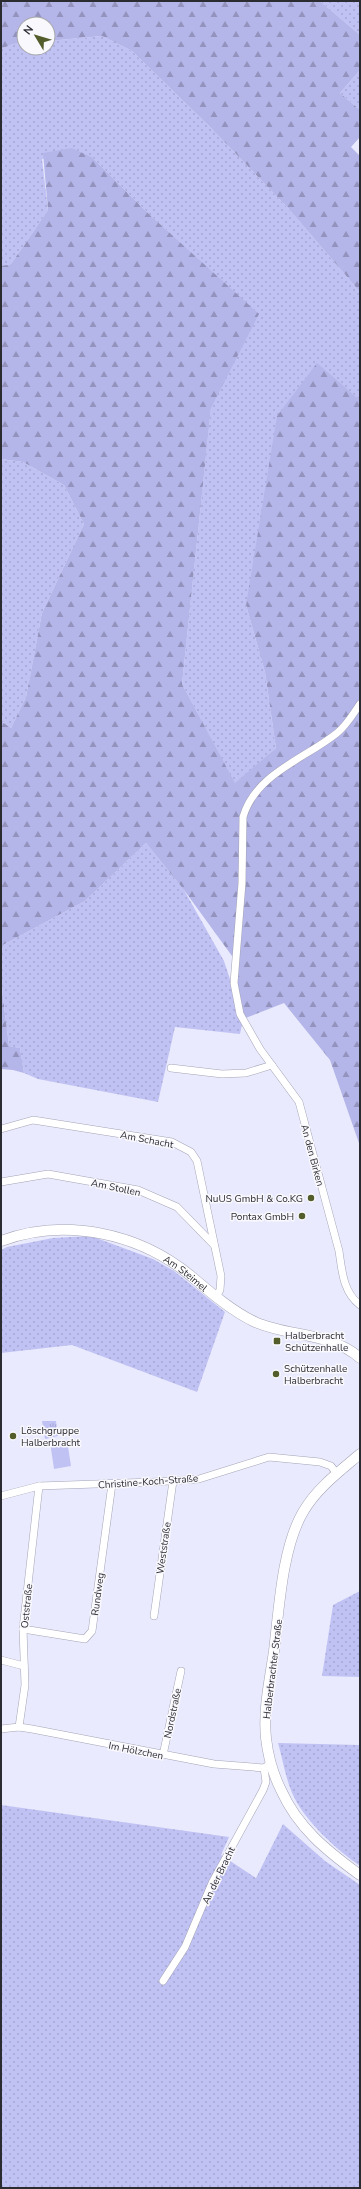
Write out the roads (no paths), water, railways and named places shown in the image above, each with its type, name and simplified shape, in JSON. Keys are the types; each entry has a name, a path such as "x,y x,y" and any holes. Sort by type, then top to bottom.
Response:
{"main road":[{"name":"Am Steimel","path":"1,1241 25,1234 76,1229 105,1234 127,1240 162,1257 191,1276 216,1297 255,1322 272,1328 331,1341 344,1346 360,1358"},
{"name":"Halberbrachter Straße","path":"360,1454 315,1495 303,1512 293,1538 284,1575 266,1711 267,1765 281,1792 308,1834 360,1875"}],"street":[{"name":"An den Birken","path":"360,704 338,732 291,762 265,783 246,807 243,817 242,883 234,983 240,1014 272,1065 299,1102 339,1251 342,1275 348,1291 360,1305"},
{"path":"171,1068 222,1074 246,1073 272,1065"},
{"name":"Am Schacht","path":"1,1129 33,1120 172,1142 183,1146 191,1152 197,1161 222,1282 216,1297"},
{"name":"Am Stollen","path":"1,1182 48,1174 138,1190 177,1207 214,1245"},
{"name":"Christine-Koch-Straße","path":"1,1496 39,1486 199,1479 269,1457 320,1462 332,1466 337,1474"},
{"name":"Weststraße","path":"154,1616 173,1481"},
{"name":"Rundweg","path":"23,1629 85,1639 90,1636 92,1631 112,1484"},
{"name":"Oststraße","path":"19,1727 25,1686 23,1629 39,1486"},
{"path":"1,1660 24,1666"},
{"name":"Nordstraße","path":"163,1755 181,1671"},
{"name":"Im Hölzchen","path":"1,1729 19,1727 214,1764 267,1765"},
{"name":"An der Bracht","path":"163,1981 185,1947 212,1883 263,1790 266,1782 267,1765"}],"place":[{"name":"NuUS GmbH & Co.KG","path":"311,1198"},
{"name":"Pontax GmbH","path":"302,1216"},
{"name":"Halberbracht Schützenhalle","path":"277,1341"},
{"name":"Schützenhalle Halberbracht","path":"276,1374"},
{"name":"Löschgruppe Halberbracht","path":"13,1436"}]}
